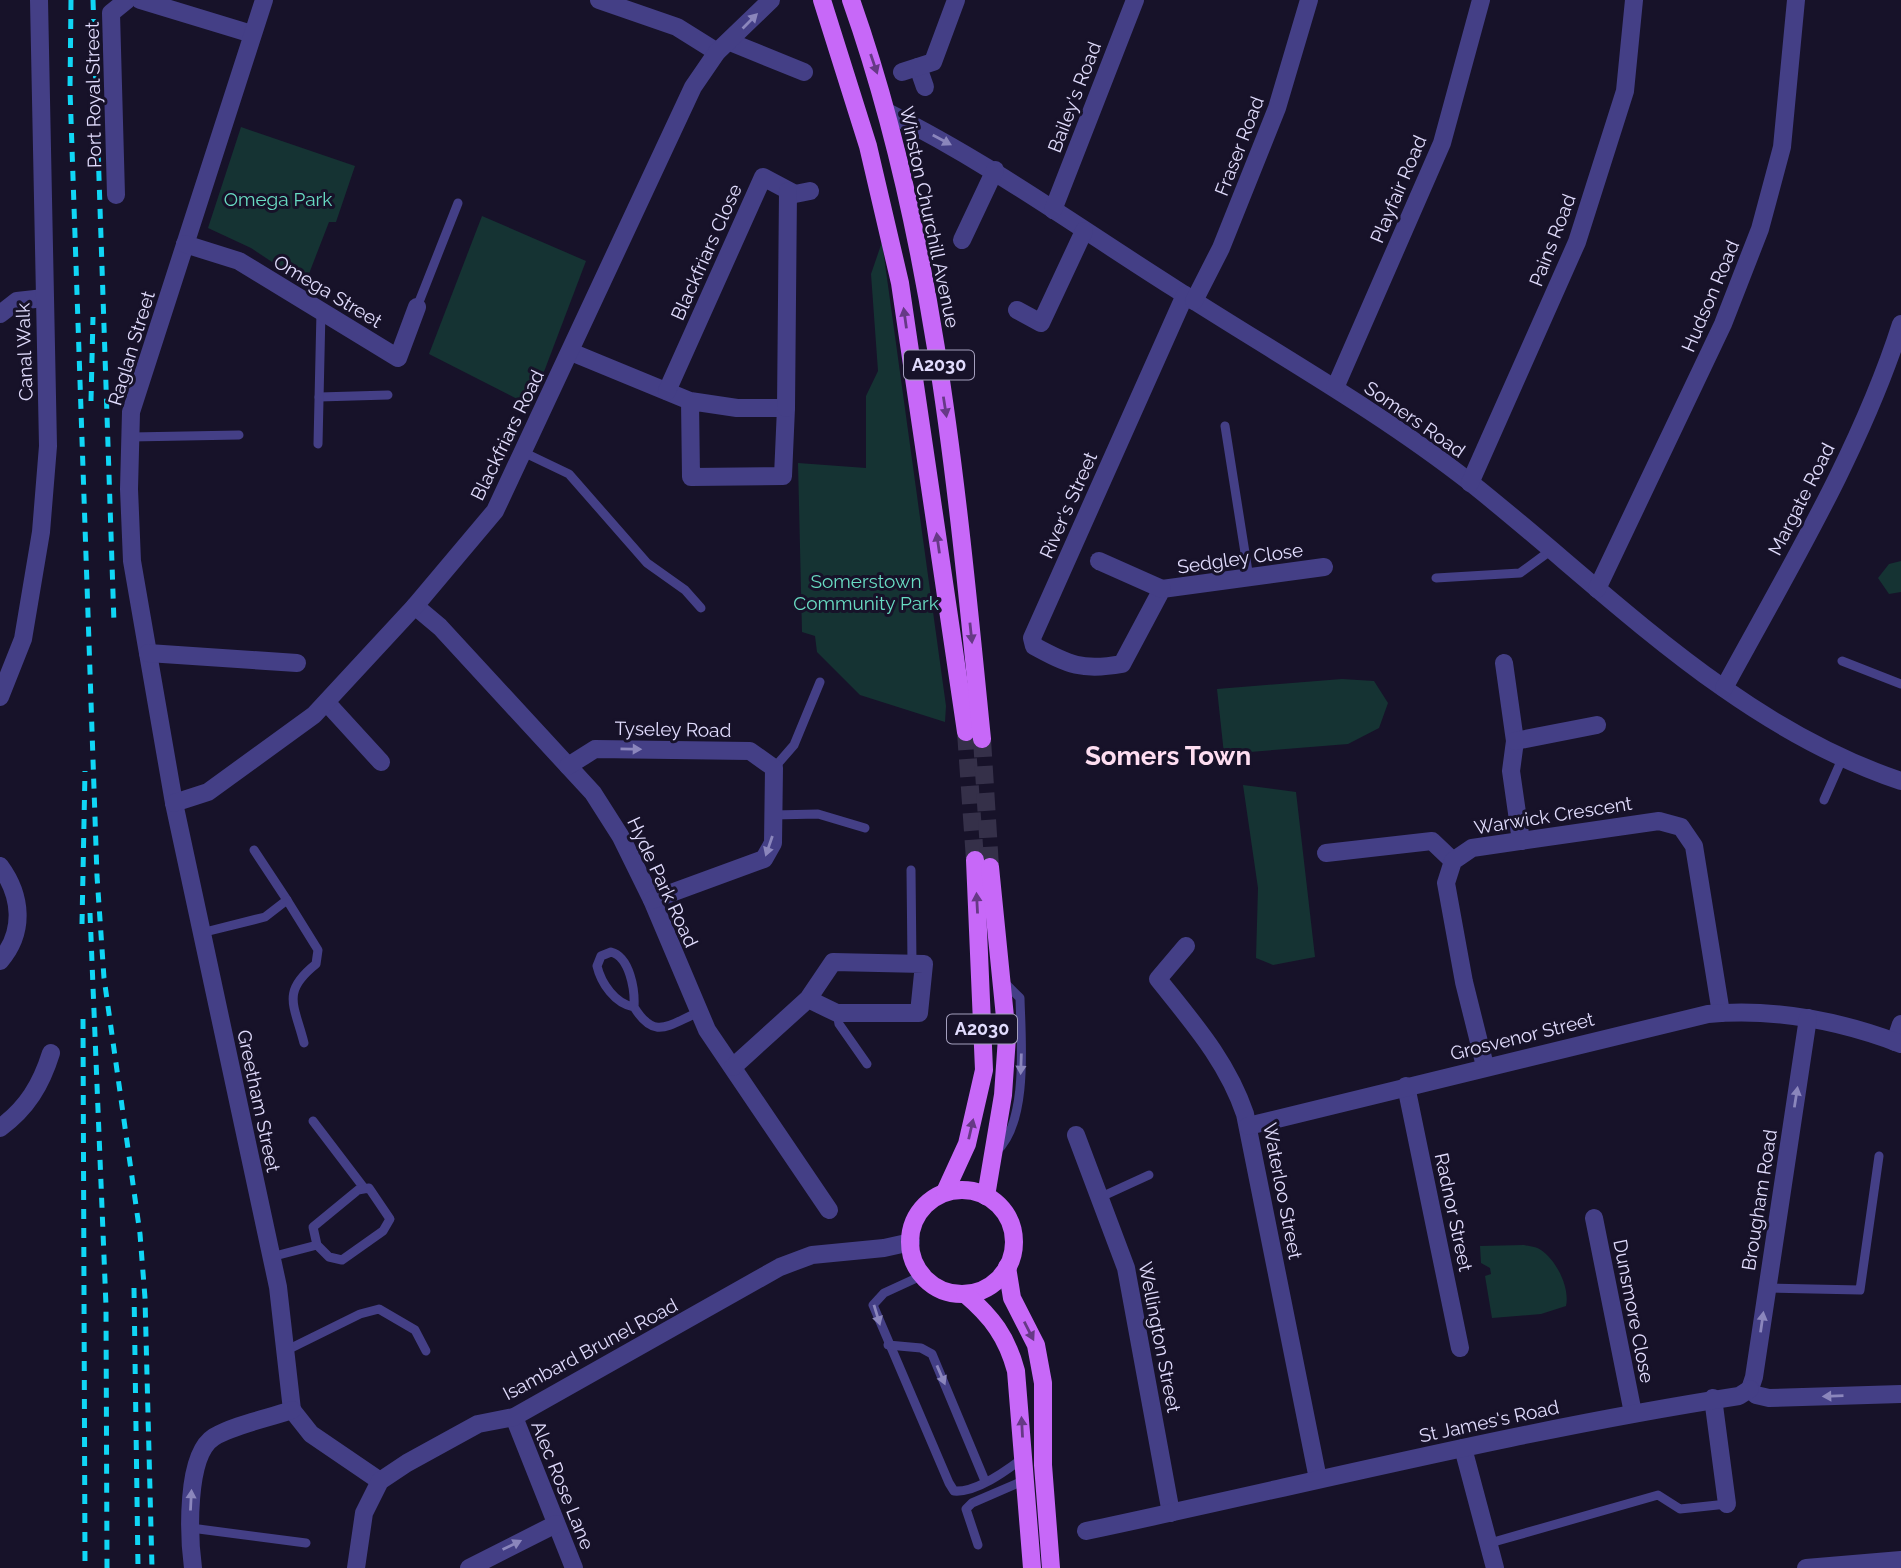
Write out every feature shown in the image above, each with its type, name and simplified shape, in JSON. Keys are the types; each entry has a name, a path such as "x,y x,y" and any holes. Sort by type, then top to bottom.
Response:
{"main road":[{"name":"Winston Churchill Avenue","path":"822,0 864,132 900,283 974,735 953,459 926,284 887,112 851,0"},
{"name":"A2030","path":"945,1192 967,1144 984,1070 982,863 1001,979 1007,1037 1003,1095 986,1196"},
{"path":"969,1190 986,1196 1001,1208 1013,1232 1013,1248 1007,1267 999,1279 978,1292 965,1294 939,1289 921,1276 912,1259 911,1229 919,1211 931,1199 945,1192 969,1190"},
{"path":"1007,1267 1012,1298 1036,1345 1043,1383 1043,1465 1051,1568"},
{"path":"965,1294 986,1310 1009,1346 1021,1402 1032,1568"}],"street":[{"name":"Canal Walk","path":"0,697 23,639 41,532 48,446 39,0"},
{"path":"140,0 252,34"},
{"name":"Raglan Street","path":"174,803 132,561 131,412 264,0"},
{"path":"599,0 677,27 723,47 804,72"},
{"name":"Blackfriars Road","path":"174,803 208,792 263,755 327,702 415,606 495,511 693,87 723,47 771,0"},
{"path":"925,87 910,69 933,62 956,0"},
{"name":"Bailey's Road","path":"1053,210 1135,0"},
{"name":"Fraser Road","path":"1190,298 1221,248 1278,108 1309,0"},
{"name":"Playfair Road","path":"1335,388 1442,143 1481,0"},
{"name":"Pains Road","path":"1470,483 1577,242 1625,91 1634,0"},
{"name":"Hudson Road","path":"1597,589 1723,324 1760,229 1782,147 1796,0"},
{"name":"Port Royal Street","path":"117,195 111,13 120,3"},
{"name":"Somers Road","path":"887,112 995,170 1084,232 1335,388 1470,483 1597,589 1724,688 1780,726 1842,759 1901,781"},
{"path":"962,240 995,170"},
{"name":"Blackfriars Close","path":"667,391 763,177 795,194 810,191"},
{"path":"690,401 691,477 783,476 788,191"},
{"path":"1017,310 1041,323 1084,232"},
{"name":"Omega Street","path":"185,244 239,261 398,358 417,307"},
{"path":"0,314 17,301 44,298"},
{"name":"River's Street","path":"1122,664 1092,670 1060,660 1034,646 1032,638 1190,298"},
{"name":"Margate Road","path":"1724,688 1833,486 1884,378 1901,324"},
{"path":"571,352 690,401 737,408 786,408"},
{"path":"1099,561 1162,589"},
{"name":"Sedgley Close","path":"1122,664 1162,589 1324,567"},
{"name":"Hyde Park Road","path":"415,606 440,627 593,793 621,837 652,900 707,1030 829,1210"},
{"path":"148,653 297,663"},
{"path":"1504,663 1515,741 1510,761 1521,841"},
{"path":"327,702 381,762"},
{"path":"1515,741 1597,725"},
{"name":"Tyseley Road","path":"568,766 595,749 750,751 774,768"},
{"path":"652,900 764,859 773,843 774,768"},
{"name":"Greetham Street","path":"174,803 271,1256 292,1410"},
{"name":"Warwick Crescent","path":"1453,861 1472,848 1659,821 1681,827 1694,846 1721,1013"},
{"path":"1326,853 1432,841 1453,861 1446,883 1464,982 1485,1066"},
{"path":"0,866 12,883 18,931 10,950 0,961"},
{"name":"Waterloo Street","path":"1186,946 1158,979 1215,1050 1235,1084 1248,1126 1318,1479"},
{"path":"733,1067 808,999 832,962 924,964 919,1013 837,1013 808,999"},
{"name":"Grosvenor Street","path":"1248,1126 1680,1019 1721,1013 1770,1012 1808,1018 1898,1043"},
{"name":"Brougham Road","path":"1749,1389 1754,1377 1808,1018"},
{"path":"1898,1043 1901,1024"},
{"path":"0,1128 19,1114 42,1083 51,1053"},
{"name":"Radnor Street","path":"1406,1086 1460,1348"},
{"name":"Wellington Street","path":"1076,1135 1126,1268 1171,1513"},
{"name":"Dunsmore Close","path":"1594,1218 1633,1412"},
{"name":"Isambard Brunel Road","path":"380,1481 478,1424 514,1417 780,1267 811,1255 884,1248 911,1242"},
{"name":"St James's Road","path":"1086,1531 1463,1447 1633,1412 1739,1396 1749,1389 1756,1395 1769,1398 1901,1394"},
{"path":"1713,1398 1727,1504"},
{"path":"193,1568 191,1492 202,1451 213,1437 292,1410 311,1434 380,1481 364,1513 356,1568"},
{"name":"Alec Rose Lane","path":"514,1417 574,1568"},
{"path":"1463,1447 1495,1568"},
{"path":"469,1568 556,1524"},
{"path":"1806,1568 1901,1560"}],"lane":[{"path":"417,307 458,203"},
{"path":"318,444 321,311"},
{"path":"320,397 387,395"},
{"path":"1225,426 1249,578"},
{"path":"131,437 239,435"},
{"path":"523,452 569,474 647,563 685,590 701,608"},
{"path":"1436,578 1520,573 1550,551"},
{"path":"1842,661 1901,684"},
{"path":"774,768 793,745 820,682"},
{"path":"1824,800 1842,759"},
{"path":"774,815 818,814 865,828"},
{"path":"254,850 318,950 316,964 298,979 293,988 304,1043"},
{"path":"911,870 912,964"},
{"path":"201,933 265,918 287,900"},
{"path":"634,1007 624,1006 599,974 597,965 601,957 611,952 623,962 635,995 634,1007 645,1024 654,1029 699,1012"},
{"path":"837,1013 839,1024 867,1064"},
{"path":"313,1121 364,1188"},
{"path":"1766,1288 1860,1290 1879,1156"},
{"path":"1101,1197 1149,1175"},
{"path":"364,1188 369,1188 387,1211 389,1225 342,1260 329,1257 317,1245 313,1227 364,1188"},
{"path":"271,1256 317,1245"},
{"path":"921,1276 876,1299 873,1306 954,1491 962,1492 1023,1458"},
{"path":"285,1351 360,1314 379,1309 415,1330 426,1351"},
{"path":"888,1345 921,1348 932,1354 985,1481"},
{"path":"978,1545 966,1509 972,1503 1025,1480"},
{"path":"1490,1543 1658,1495 1680,1509 1727,1504"},
{"path":"191,1528 306,1543"}],"green space":[{"name":"Omega Park","path":"241,127 355,166 336,222 329,222 305,284 251,248 208,228"},
{"path":"482,216 586,261 531,406 429,354"},
{"name":"Somerstown Community Park","path":"882,242 946,706 945,722 860,695 817,652 815,636 802,632 798,463 866,468 866,396 878,371 871,274"},
{"path":"1901,561 1901,592 1889,594 1878,578 1889,564"},
{"path":"1342,679 1374,681 1388,703 1379,728 1348,744 1224,754 1217,689"},
{"path":"1243,785 1296,792 1315,957 1273,965 1256,958 1258,888"},
{"path":"1524,1245 1539,1249 1552,1261 1564,1283 1566,1306 1541,1314 1492,1318 1485,1276 1491,1274 1490,1268 1481,1263 1480,1246"}],"tunnel":[{"path":"966,732 975,860"},
{"path":"982,739 990,867"}],"railway":[{"path":"71,0 70,90 97,876 104,978 140,1234 145,1298 152,1568"},
{"path":"93,0 114,623"},
{"path":"91,401 93,317"},
{"path":"82,924 85,771"},
{"path":"90,913 106,1306 107,1568"},
{"path":"83,1019 85,1568"},
{"path":"134,1288 138,1568"}],"district":[{"name":"Somers Town","path":"1168,756"}]}
